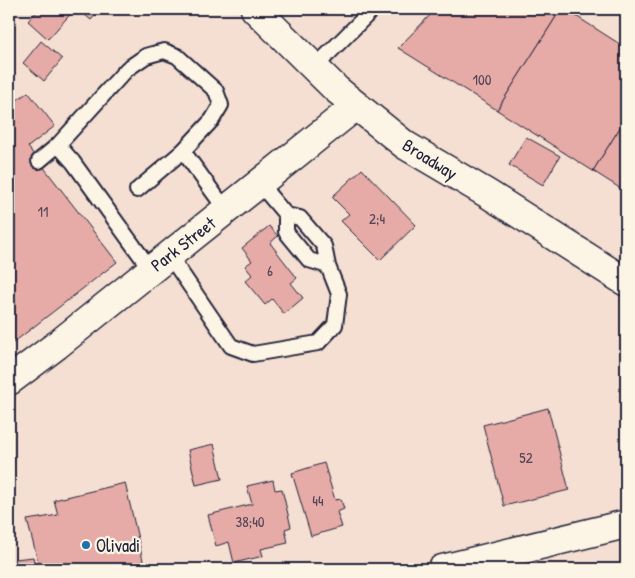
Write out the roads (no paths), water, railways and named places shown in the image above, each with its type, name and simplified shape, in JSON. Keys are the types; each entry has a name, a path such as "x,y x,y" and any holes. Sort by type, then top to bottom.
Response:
{"street":[{"name":"Broadway","path":"254,9 336,89 405,145 488,194 626,282"},
{"name":"Park Street","path":"9,381 356,106"},
{"path":"442,569 626,524"}],"lane":[{"path":"315,67 373,9"},
{"path":"39,161 58,145 127,69 146,56 164,51 177,56 216,91 220,105 212,120 183,151 137,190"},
{"path":"58,145 89,184 231,346 253,354 318,343 335,324 340,294 328,266 324,246 300,218 286,215 259,184"},
{"path":"183,151 226,210"},
{"path":"286,215 286,232 310,260 328,266"}],"place":[{"name":"Olivadi","path":"86,545"}]}
